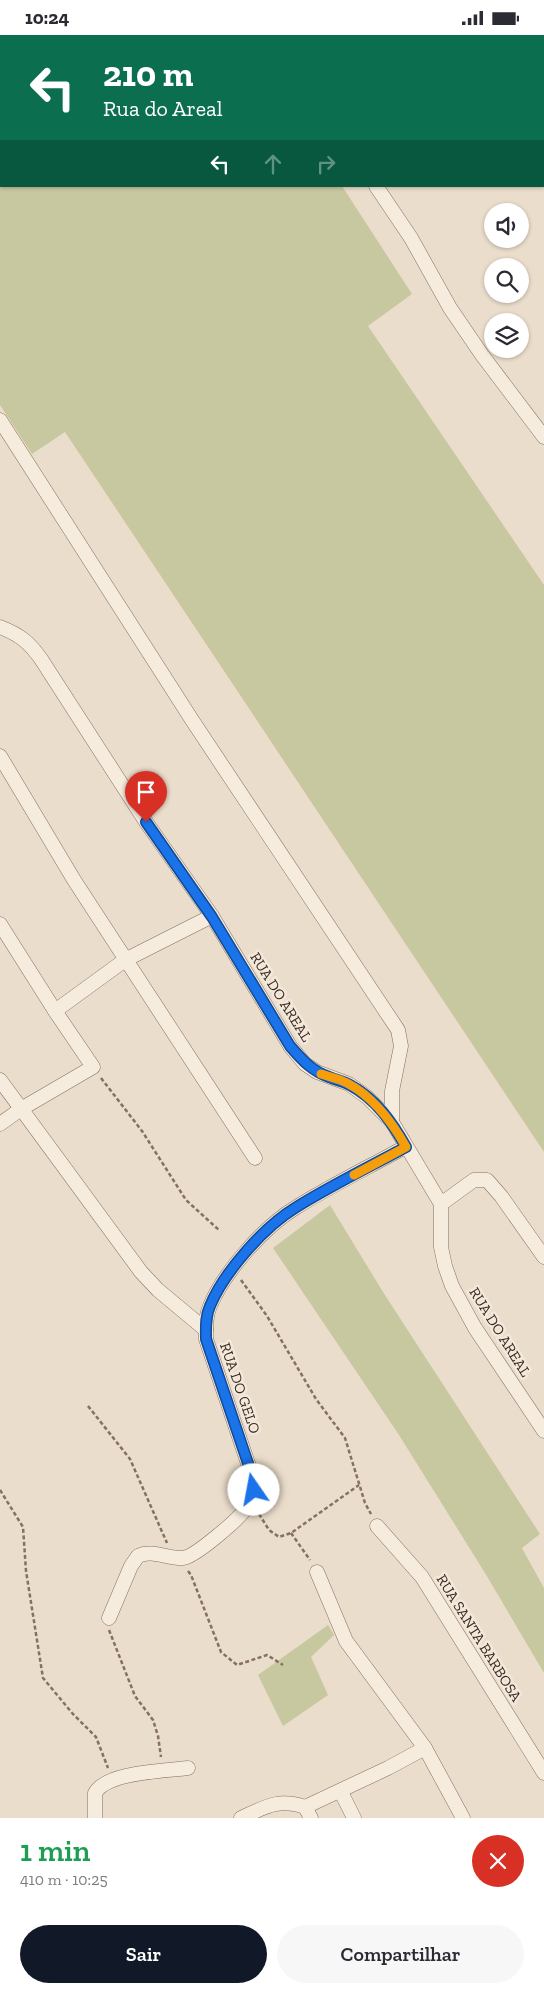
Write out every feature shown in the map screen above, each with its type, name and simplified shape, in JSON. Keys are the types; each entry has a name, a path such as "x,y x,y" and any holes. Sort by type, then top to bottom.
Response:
{"street":[{"path":"377,187 411,237 450,308 482,355 544,437"},
{"path":"0,420 192,720 380,1006 398,1030 401,1046 392,1091 392,1123"},
{"name":"RUA DO AREAL","path":"0,627 17,634 30,643 146,822 212,917 295,1052 316,1072 340,1080 359,1090 392,1123 441,1204 441,1247 452,1286 475,1328 544,1431"},
{"path":"0,756 74,880 255,1158"},
{"path":"55,1011 125,960 212,917"},
{"path":"0,924 93,1067 21,1109 0,1124"},
{"path":"0,1080 141,1272 158,1290 206,1330"},
{"name":"RUA DO GELO","path":"251,1500 254,1490 253,1478 206,1339 206,1322 210,1305 233,1269 264,1232 293,1209 406,1147"},
{"path":"441,1204 474,1180 487,1181 501,1196 544,1257"},
{"path":"109,1617 131,1566 138,1556 146,1553 183,1558 195,1554 245,1510 251,1500"},
{"name":"RUA SANTA BARBOSA","path":"377,1526 422,1577 544,1773"},
{"path":"317,1573 346,1641 425,1748 463,1818"},
{"path":"241,1818 267,1806 283,1802 308,1813 341,1792 425,1748"},
{"path":"95,1818 95,1793 104,1783 119,1778 188,1768"},
{"path":"341,1792 354,1818"}],"path":[{"path":"93,1067 142,1131 186,1200 220,1231"},
{"path":"233,1269 267,1316 316,1399 345,1438 365,1503 377,1526"},
{"path":"251,1500 269,1530 279,1537 291,1533 360,1485"},
{"path":"0,1489 23,1527 26,1571 43,1678 73,1714 96,1737 107,1764 111,1781"},
{"path":"291,1533 304,1550 317,1573"},
{"path":"109,1617 107,1625 135,1696 153,1720 158,1736 163,1771"}],"green space":[{"path":"0,187 343,187 412,294 368,326 544,585 544,1152 65,432 32,454 0,405"},
{"path":"330,1205 383,1292 540,1534 522,1548 544,1588 544,1673 485,1573 399,1435 273,1248"},
{"path":"328,1625 334,1635 311,1657 328,1695 283,1726 258,1675"}],"slow traffic":[{"path":"321,1074 350,1084 359,1090 392,1123 406,1147 354,1175"}],"route":[{"path":"146,822 212,917 290,1046 316,1072 350,1084 359,1090 392,1123 406,1147 293,1209 264,1232 245,1253 210,1305 206,1322 206,1339 253,1478 254,1490"}]}
